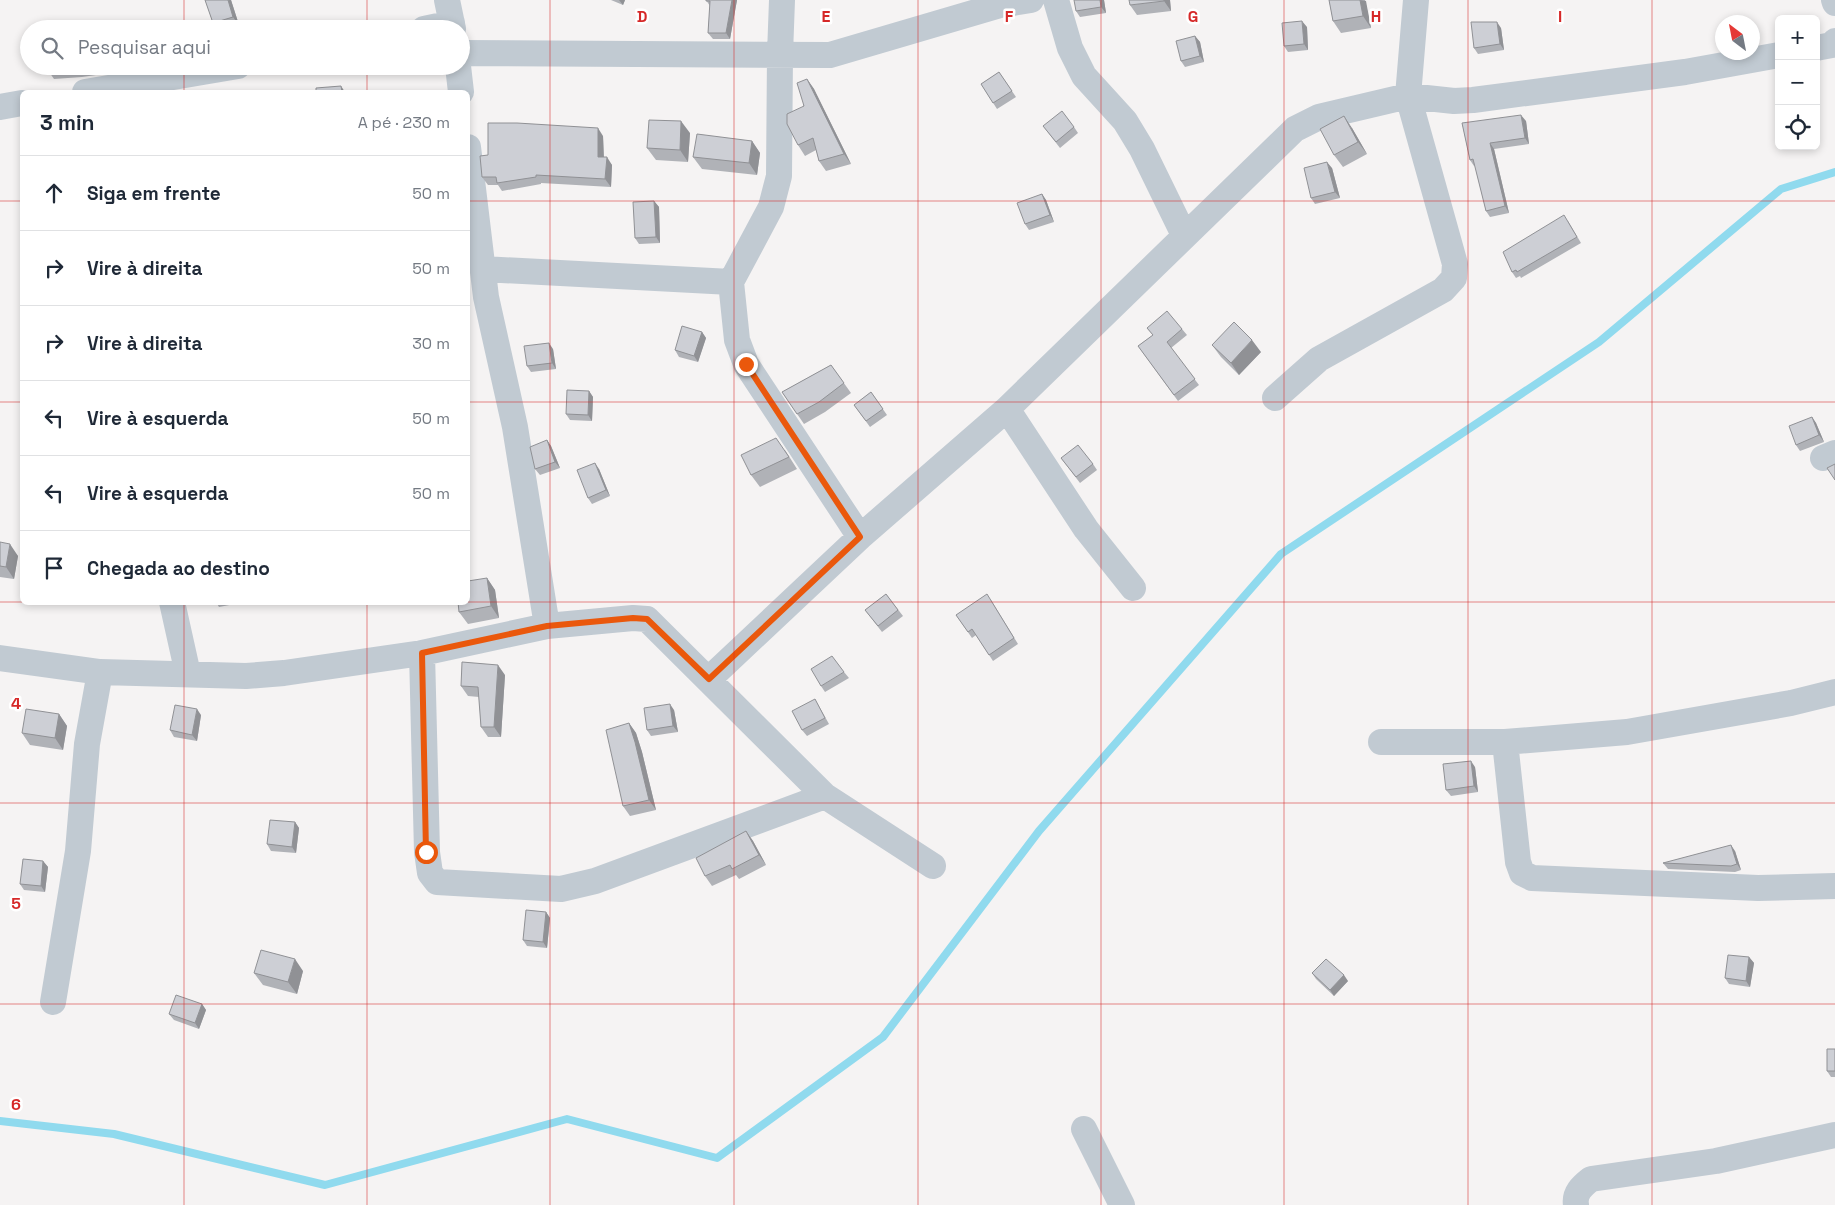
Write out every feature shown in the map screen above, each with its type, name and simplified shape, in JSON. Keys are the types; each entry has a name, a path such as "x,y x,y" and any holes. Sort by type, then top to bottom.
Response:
{"street":[{"path":"782,0 779,176 771,207 732,282 737,340 746,364 860,537"},
{"path":"470,53 830,55 1000,5 1031,0"},
{"path":"1056,0 1070,48 1084,76 1125,121 1142,150 1184,235"},
{"path":"1275,398 1319,359 1443,290 1454,278 1454,264 1408,96 1416,0"},
{"path":"1820,47 1832,45 1835,42"},
{"path":"709,679 860,537 1007,409 1295,129 1319,117 1408,96 1454,101 1473,100 1686,72 1775,55"},
{"path":"97,90 185,75"},
{"path":"459,75 461,90"},
{"path":"0,107 20,103"},
{"path":"470,164 482,269 476,299 516,427 547,626"},
{"path":"482,269 732,282"},
{"path":"1007,409 1086,529 1133,588"},
{"path":"173,605 188,674"},
{"path":"0,658 100,672 246,676 284,673 422,653 547,626 633,618 647,619 825,796 933,866"},
{"path":"422,653 426,852 430,873 437,882 561,889 595,881 825,796"},
{"path":"53,1002 78,851 86,754 100,672"},
{"path":"1381,742 1505,742 1627,732 1791,703 1835,692"},
{"path":"1505,742 1518,862 1522,873 1532,878 1758,888 1835,886"},
{"path":"1084,1129 1122,1205"},
{"path":"1576,1205 1576,1199 1581,1186 1591,1179 1716,1162 1835,1135"}],"building":[{"path":"205,0 228,0 233,17 223,20 212,20"},
{"path":"706,0 732,0 726,33 708,33 710,1"},
{"path":"1074,0 1100,0 1101,7 1076,11"},
{"path":"1129,0 1164,0 1164,1 1130,5"},
{"path":"1329,0 1360,0 1363,16 1333,21"},
{"path":"1302,21 1304,44 1284,46 1282,23"},
{"path":"1471,22 1497,22 1500,44 1474,48"},
{"path":"1195,36 1200,56 1181,61 1176,41"},
{"path":"999,72 1012,91 993,103 981,84"},
{"path":"807,79 844,154 819,161 813,138 798,145 787,124 787,114 804,106 797,83"},
{"path":"341,86 342,90 316,90 316,88"},
{"path":"1062,111 1074,127 1056,142 1043,126"},
{"path":"1521,115 1525,138 1490,143 1505,206 1486,211 1473,159 1470,160 1462,123"},
{"path":"1344,116 1358,142 1334,155 1320,129"},
{"path":"649,120 681,121 680,150 647,148"},
{"path":"488,123 598,128 598,157 607,157 605,179 536,175 536,177 497,183 496,177 482,177 480,156 488,155"},
{"path":"697,134 752,141 749,163 693,157"},
{"path":"1327,162 1335,192 1311,198 1304,168"},
{"path":"1042,194 1050,215 1025,224 1017,203"},
{"path":"654,201 656,237 635,238 633,202"},
{"path":"1564,215 1577,237 1517,272 1516,270 1512,272 1503,252"},
{"path":"1167,311 1182,329 1167,342 1195,379 1174,395 1138,346 1153,335 1147,328"},
{"path":"1234,322 1252,340 1231,363 1212,345"},
{"path":"682,326 702,332 694,356 675,350"},
{"path":"549,343 552,363 527,366 524,346"},
{"path":"831,365 844,383 819,402 797,414 782,392"},
{"path":"567,390 589,391 588,415 566,414"},
{"path":"871,392 883,409 866,421 854,405"},
{"path":"1812,417 1819,435 1796,445 1789,426"},
{"path":"776,438 789,457 751,475 741,455"},
{"path":"547,440 555,462 535,469 530,447"},
{"path":"1078,445 1093,464 1076,477 1061,458"},
{"path":"595,463 606,490 588,498 577,470"},
{"path":"1835,464 1835,480 1827,468"},
{"path":"0,542 10,544 6,567 0,566"},
{"path":"487,578 491,606 459,612 458,605 470,605 470,581"},
{"path":"886,594 898,610 878,626 865,610"},
{"path":"987,594 1014,638 989,655 972,629 968,632 956,615"},
{"path":"832,656 844,672 821,686 811,669"},
{"path":"462,662 498,665 494,727 481,727 478,687 461,686"},
{"path":"815,699 825,718 802,730 792,711"},
{"path":"670,704 673,726 647,730 644,708"},
{"path":"175,705 197,709 192,735 170,730"},
{"path":"26,709 59,714 55,738 22,733"},
{"path":"629,723 649,800 623,806 606,730"},
{"path":"1471,761 1474,786 1446,790 1443,764"},
{"path":"270,820 295,822 292,847 267,844"},
{"path":"746,831 759,855 732,869 730,865 705,876 696,858"},
{"path":"1731,845 1737,864 1731,866 1663,863"},
{"path":"23,859 43,861 41,886 20,884"},
{"path":"526,910 546,912 543,942 523,940"},
{"path":"261,950 295,959 288,982 254,973"},
{"path":"1728,955 1749,957 1746,981 1725,978"},
{"path":"1326,959 1344,975 1330,990 1312,973"},
{"path":"176,995 202,1004 195,1023 169,1014"},
{"path":"1827,1049 1835,1049 1835,1071 1827,1071"}],"waterway":[{"path":"0,1121 114,1134 325,1185 567,1119 717,1158 883,1037 1039,831 1281,554 1599,342 1781,189 1835,172"}],"route":[{"path":"426,852 422,653 547,626 633,618 647,619 709,679 860,537 746,364"}]}
